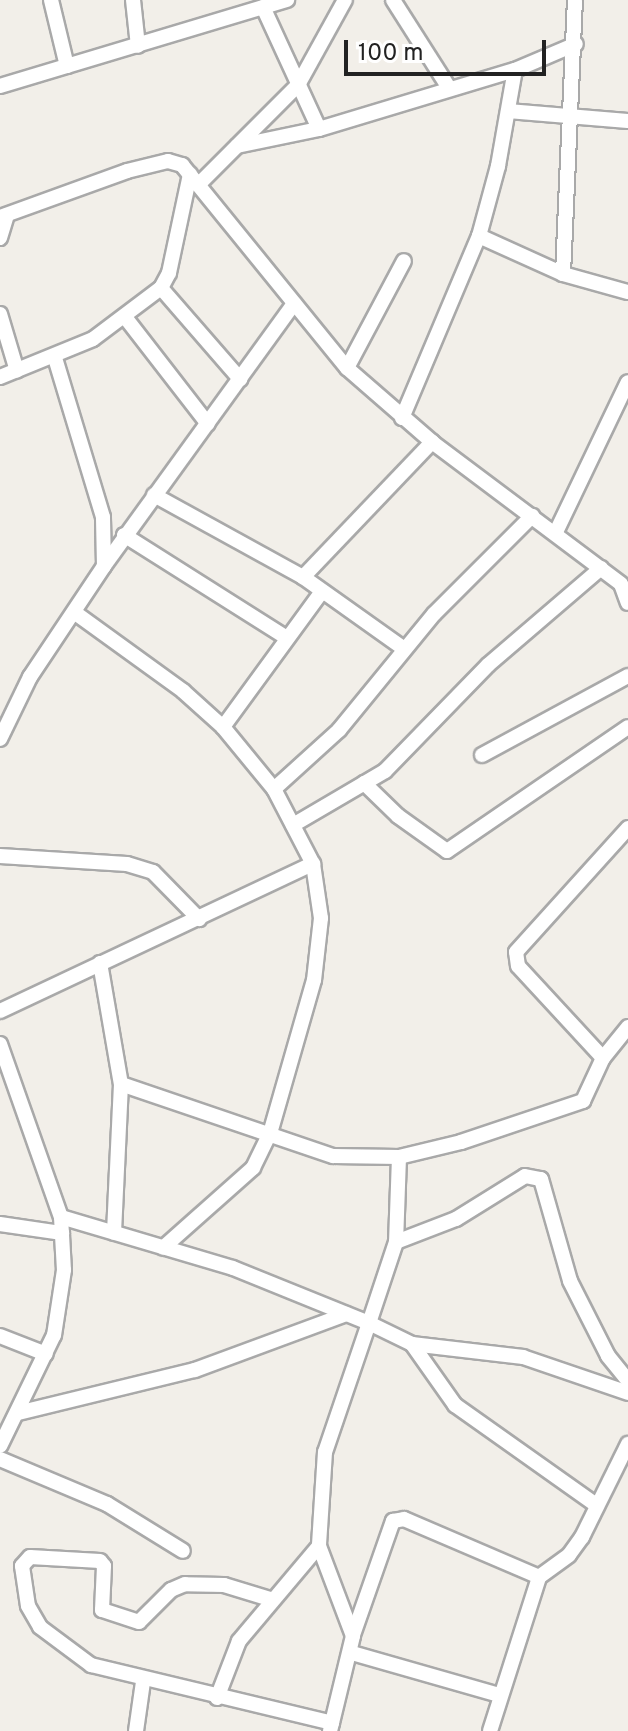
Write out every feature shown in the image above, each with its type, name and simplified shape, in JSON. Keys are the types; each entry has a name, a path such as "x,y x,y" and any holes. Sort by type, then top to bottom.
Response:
{"street":[{"path":"51,0 67,66"},
{"path":"133,0 138,46"},
{"path":"0,86 287,0"},
{"path":"0,377 55,358 125,317 161,288 169,273 194,179 237,146 298,85 345,0"},
{"path":"393,0 449,88"},
{"path":"563,274 573,119 575,0"},
{"path":"263,7 319,129"},
{"path":"237,146 319,129 515,70 576,44"},
{"path":"402,418 479,236 515,70"},
{"path":"508,111 573,119 628,121"},
{"path":"0,238 3,216 168,161 194,179 347,368 432,442 624,584 628,603"},
{"path":"479,236 563,274 628,292"},
{"path":"347,368 404,261"},
{"path":"161,288 240,379"},
{"path":"0,739 30,677 124,535 294,304"},
{"path":"0,314 17,371"},
{"path":"125,317 208,424"},
{"path":"55,358 103,517 104,566"},
{"path":"556,532 628,382"},
{"path":"303,577 432,442"},
{"path":"154,495 303,577 403,648"},
{"path":"274,789 339,730 403,648 532,516"},
{"path":"124,535 287,638"},
{"path":"293,825 385,771 488,665 601,568"},
{"path":"223,727 322,591"},
{"path":"74,612 183,691 223,727 274,789 313,864 321,918 314,980 270,1133 253,1168 163,1248"},
{"path":"482,755 628,676"},
{"path":"364,783 398,816 447,851 628,727"},
{"path":"603,1058 568,1024 515,959 516,952 628,828"},
{"path":"0,856 127,864 153,872 199,919"},
{"path":"0,1011 313,864"},
{"path":"100,963 121,1084 114,1233"},
{"path":"121,1084 333,1156 399,1157 575,1105 591,1092 603,1058 628,1027"},
{"path":"0,1044 4,1064 61,1225 60,1310 46,1354 0,1446"},
{"path":"353,1636 319,1546 325,1452 396,1242 399,1157"},
{"path":"396,1242 456,1219 525,1176 541,1179 570,1281 590,1326 628,1381"},
{"path":"0,1224 61,1225 114,1233 233,1268 369,1323 412,1344 523,1357 628,1393"},
{"path":"18,1413 195,1370 346,1314"},
{"path":"0,1336 46,1354"},
{"path":"412,1344 455,1405 596,1505"},
{"path":"490,1731 539,1577 569,1555 628,1444"},
{"path":"0,1459 107,1504 183,1551"},
{"path":"270,1599 224,1585 185,1584 171,1590 139,1622 102,1610 104,1566 100,1561 30,1557 24,1562 28,1606 40,1627 75,1657 143,1682 331,1727 352,1653 353,1636 393,1521 404,1519 539,1577"},
{"path":"217,1698 230,1657 270,1599 319,1546"},
{"path":"352,1653 499,1695"},
{"path":"136,1731 143,1682"}]}
